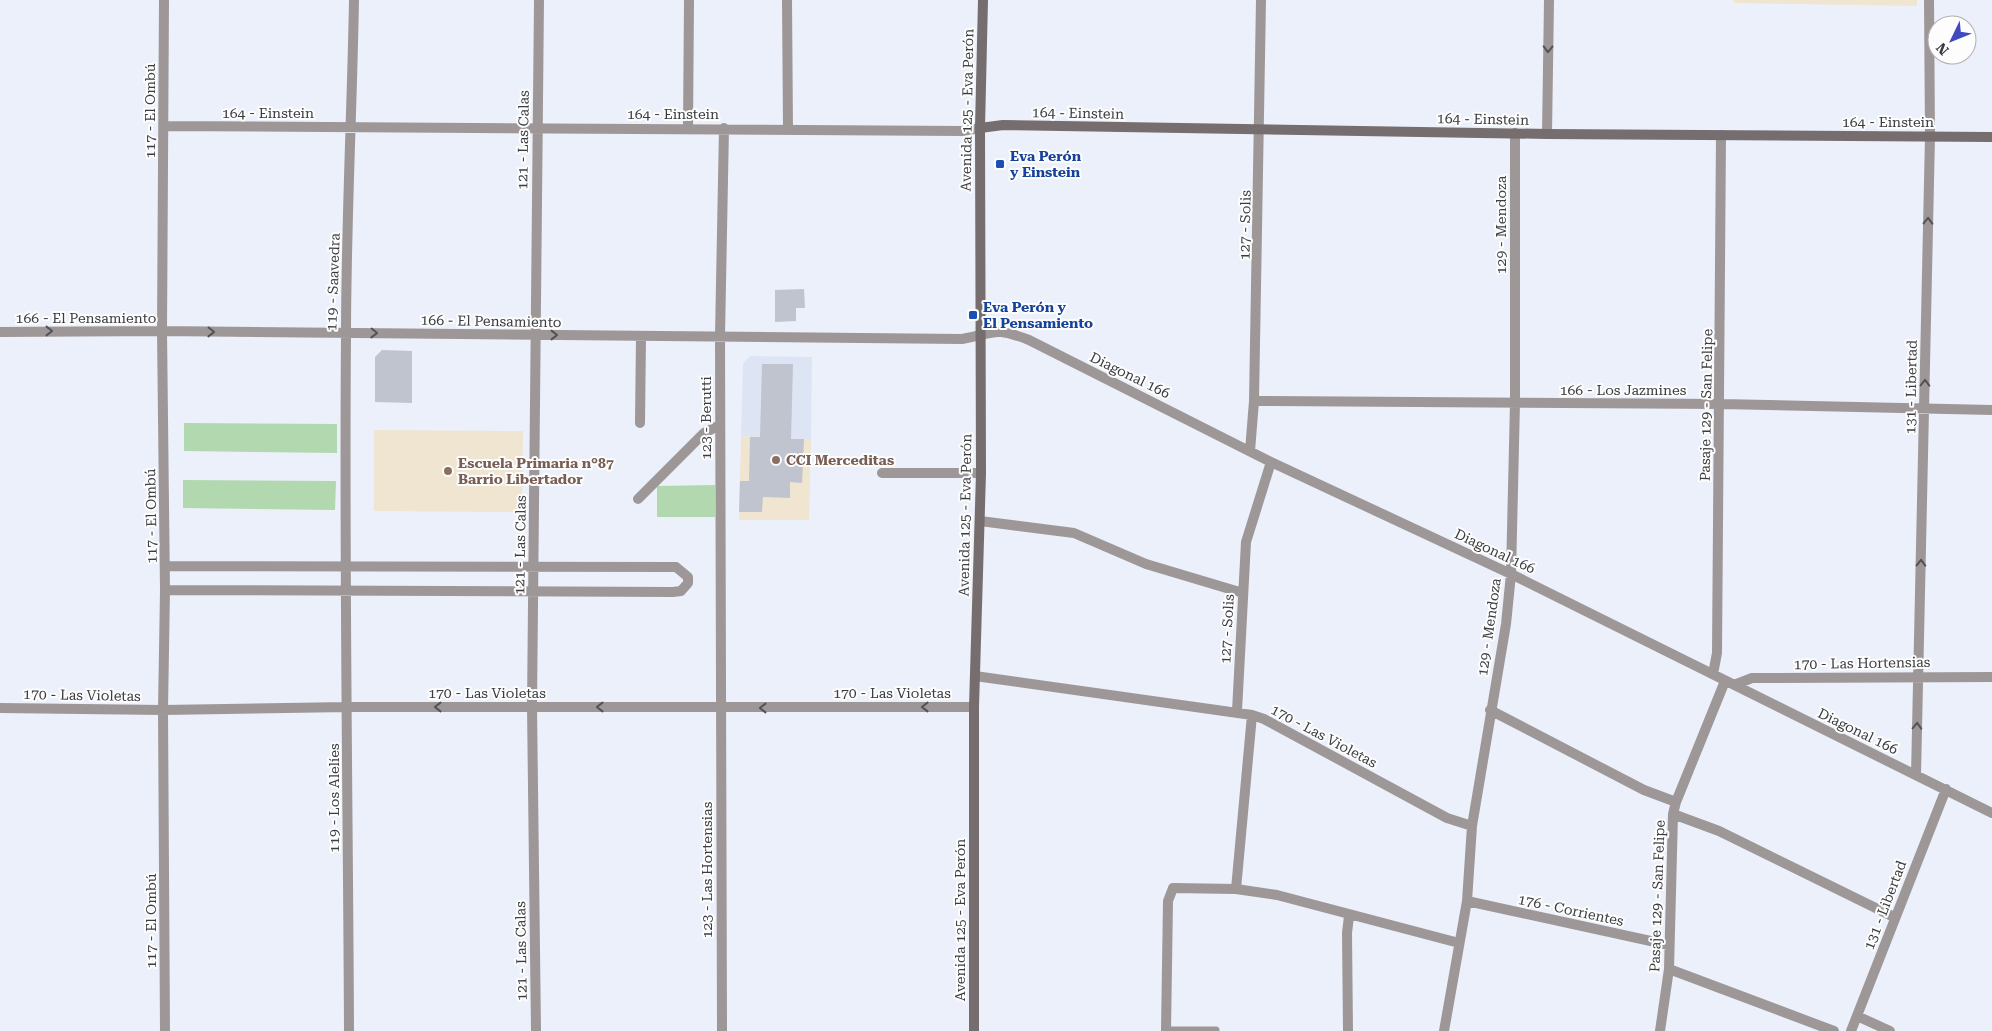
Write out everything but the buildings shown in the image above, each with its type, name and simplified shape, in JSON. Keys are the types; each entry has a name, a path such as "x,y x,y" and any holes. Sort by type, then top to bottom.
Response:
{"street":[{"name":"117 - El Ombú","path":"164,0 162,331 165,566 163,710 166,1031"},
{"name":"119 - Saavedra","path":"345,566 346,333 354,0"},
{"name":"121 - Las Calas","path":"536,1031 532,706 539,0"},
{"path":"688,129 689,0"},
{"path":"787,0 788,129"},
{"name":"Avenida 125 - Eva Perón","path":"974,1031 974,707 981,473 980,128 982,0"},
{"name":"127 - Solis","path":"1250,450 1254,401 1261,130 1261,0"},
{"path":"1547,134 1549,0"},
{"name":"131 - Libertad","path":"1916,775 1930,136 1929,0"},
{"name":"164 - Einstein","path":"164,126 724,128 962,131 1003,125 1547,134 1992,137"},
{"name":"123 - Berutti","path":"720,708 720,336 724,128"},
{"name":"129 - Mendoza","path":"1444,1031 1467,901 1472,826 1490,710 1506,624 1511,574 1515,133"},
{"name":"Pasaje 129 - San Felipe","path":"1713,674 1717,653 1722,135"},
{"name":"Diagonal 166","path":"980,333 995,330 1029,340 1271,462 1511,574 1992,813"},
{"name":"166 - El Pensamiento","path":"0,332 162,331 962,340 980,333"},
{"path":"640,422 641,336"},
{"name":"166 - Los Jazmines","path":"1254,401 1720,404 1992,410"},
{"path":"638,499 704,433 720,425"},
{"name":"127 - Solis","path":"1237,711 1246,542 1271,462"},
{"path":"882,473 981,473"},
{"path":"980,520 1074,533 1146,564 1243,593"},
{"path":"165,566 676,567 688,577 688,583 681,590 674,592 165,590"},
{"name":"119 - Los Alelíes","path":"345,566 344,592 348,707 349,1031"},
{"name":"170 - Las Violetas","path":"975,676 1237,711 1252,715 1264,719 1447,818 1472,826"},
{"name":"170 - Las Hortensias","path":"1729,683 1752,678 1992,677"},
{"name":"Pasaje 129 - San Felipe","path":"1660,1031 1669,969 1668,945 1673,814 1676,802 1729,683"},
{"name":"170 - Las Violetas","path":"0,708 163,710 532,706 720,708 974,707"},
{"name":"123 - Las Hortensias","path":"720,708 722,1031"},
{"path":"1490,710 1644,790 1676,802"},
{"path":"1236,889 1252,715"},
{"name":"131 - Libertad","path":"1851,1031 1894,917 1946,790"},
{"path":"1673,814 1719,831 1894,917"},
{"path":"1166,1031 1168,901 1173,888 1236,889 1277,895 1349,916 1459,943"},
{"name":"176 - Corrientes","path":"1467,901 1668,945"},
{"path":"1348,1031 1347,933 1349,916"},
{"path":"1669,969 1834,1031"},
{"path":"1857,1016 1890,1031"}],"lane":[{"path":"1166,1031 1216,1030"}],"shaded area":[{"path":"1734,0 1917,0 1917,6 1734,3"},
{"path":"750,356 812,357 811,440 741,436 743,364"},
{"name":"Escuela Primaria n°87 Barrio Libertador","path":"374,430 523,431 522,512 374,511"},
{"name":"CCI Merceditas","path":"741,436 811,440 809,520 739,520"}],"green space":[{"path":"184,423 337,424 337,453 184,451"},
{"path":"183,480 336,481 335,510 183,508"},
{"path":"715,485 715,517 657,517 657,486"}],"place":[{"name":"Eva Perón y Einstein","path":"1000,164"},
{"name":"Eva Perón y El Pensamiento","path":"973,315"},
{"name":"CCI Merceditas","path":"776,460"},
{"name":"Escuela Primaria n°87 Barrio Libertador","path":"448,471"}]}
